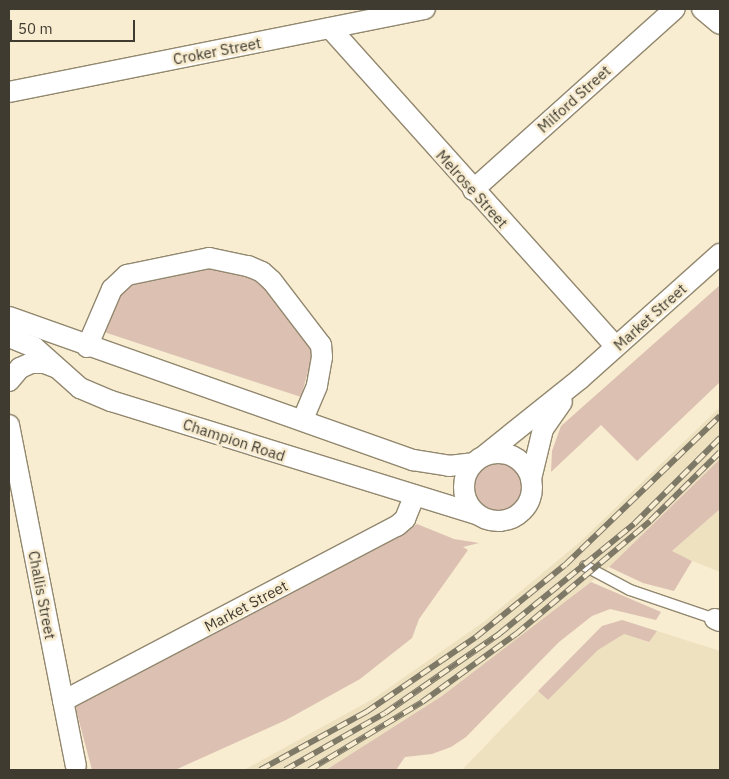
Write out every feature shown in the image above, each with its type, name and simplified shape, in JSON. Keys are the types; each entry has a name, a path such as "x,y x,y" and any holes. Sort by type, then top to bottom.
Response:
{"street":[{"name":"Croker Street","path":"9,92 425,9"},
{"name":"Milford Street","path":"473,190 675,9"},
{"path":"702,9 720,24"},
{"path":"714,9 720,19"},
{"name":"Melrose Street","path":"330,28 616,348"},
{"name":"Market Street","path":"479,459 580,379 720,254"},
{"path":"88,347 112,289 127,275 209,258 248,266 262,272 272,281 321,345 322,357 316,386 303,420"},
{"path":"9,317 88,347 424,463 448,466 501,453 516,458 524,465 531,479 529,502 516,516 498,522 476,514 466,501 463,489 466,473 479,459"},
{"name":"Champion Road","path":"9,337 39,350 80,388 111,401 476,514"},
{"path":"9,381 20,368 31,363 44,363 57,368"},
{"name":"Market Street","path":"531,479 538,444 546,422 580,379"},
{"name":"Challis Street","path":"9,424 76,765"},
{"name":"Market Street","path":"64,701 393,528 404,519 414,496"}],"lane":[{"path":"585,566 630,590 717,620"}],"shaded area":[{"path":"203,263 258,278 306,332 313,353 301,397 101,331 122,284"},
{"path":"720,285 720,382 637,461 601,425 551,472 552,451 561,426"},
{"path":"720,407 720,459 609,567 554,612 442,696 326,770 244,770 373,699 485,621 580,542"},
{"path":"720,459 720,509 672,551 692,561 674,591 643,583 609,567"},
{"path":"497,460 507,462 516,468 522,477 524,487 522,497 516,506 507,512 497,514 487,512 478,506 472,497 470,487 472,477 478,468 487,462"},
{"path":"720,509 720,572 671,552"},
{"path":"417,524 454,539 479,543 463,547 468,550 419,619 412,638 360,679 286,720 175,770 92,770 75,706 382,545"},
{"path":"591,582 661,612 656,620 610,609 592,616 559,642 466,737 451,747 432,754 405,757 396,770 326,770 442,696"},
{"path":"622,620 657,631 649,642 624,634 598,650 548,700 538,691 602,626"},
{"path":"657,631 720,651 720,770 462,770 538,691 548,700 598,650 624,634 648,642"}],"railway":[{"path":"260,770 366,712 476,637 565,565 720,416"},
{"path":"285,770 385,713 499,634 634,524 720,438"},
{"path":"309,770 422,702 516,634 650,521 720,452"}]}
